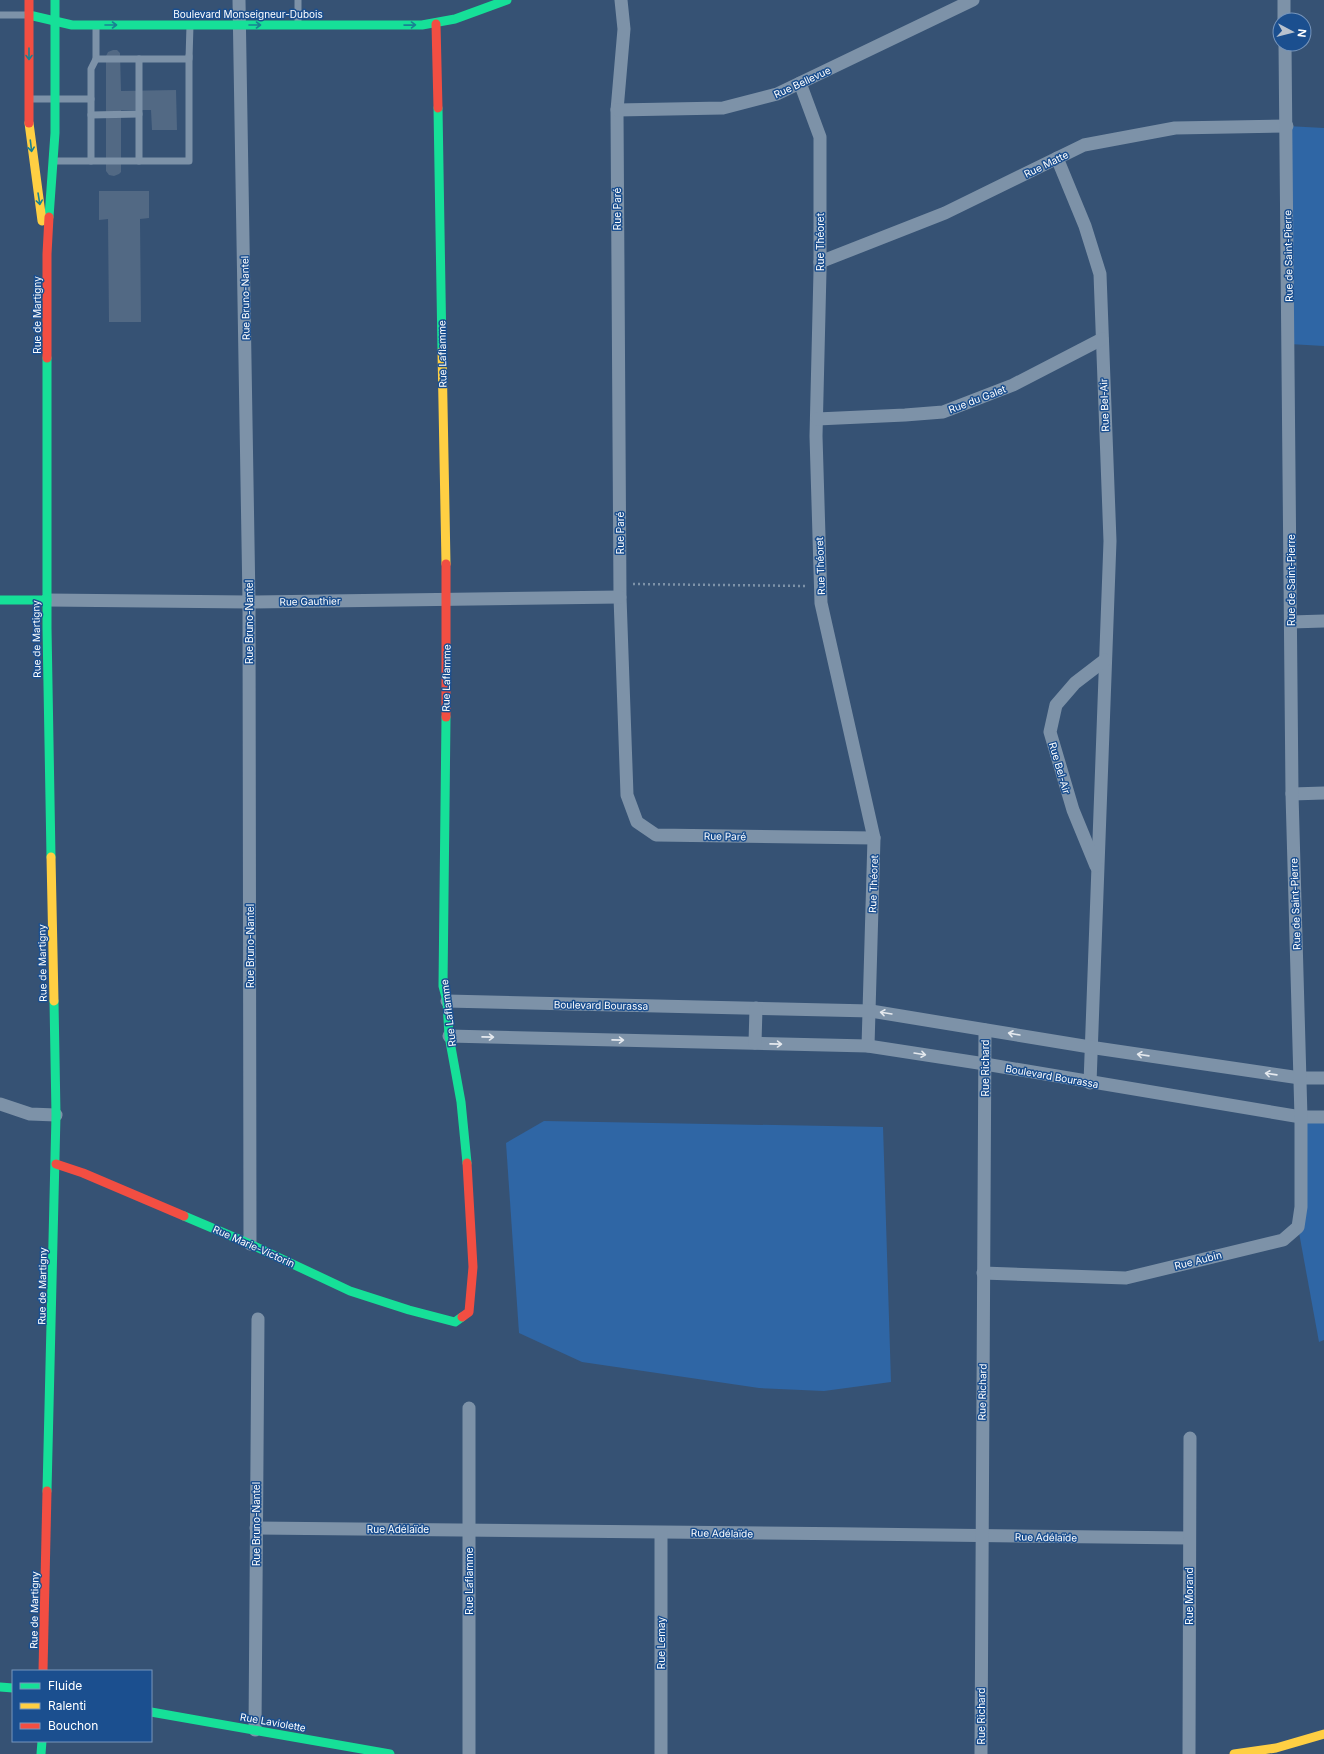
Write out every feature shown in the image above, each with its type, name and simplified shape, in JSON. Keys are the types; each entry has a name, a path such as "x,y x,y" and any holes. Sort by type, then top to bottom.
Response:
{"street":[{"name":"Rue de Martigny","path":"29,0 29,132 43,161 47,254"},
{"name":"Rue Bruno-Nantel","path":"239,0 249,602 250,1244"},
{"name":"Boulevard Monseigneur-Dubois","path":"28,15 72,25 436,24 458,18 507,0"},
{"name":"Rue Paré","path":"621,0 624,29 617,110 620,597 627,795 637,822 656,836 874,838"},
{"name":"Rue Bellevue","path":"617,110 723,108 777,94 973,0"},
{"path":"1284,0 1284,12"},
{"name":"Rue de Martigny","path":"43,1670 56,1164 47,600 47,254 43,161 55,99 55,22 53,5"},
{"path":"28,15 53,5"},
{"name":"Rue Laflamme","path":"436,24 447,599 443,986 447,1001 450,1036 462,1102 468,1168 473,1266 469,1312 455,1322"},
{"name":"Rue de Saint-Pierre","path":"1285,52 1292,794 1301,1117"},
{"name":"Rue Théoret","path":"800,83 820,137 820,262 817,418 821,604 874,838 868,1046"},
{"name":"Rue Matte","path":"820,262 945,212 1084,145 1175,128 1287,126"},
{"name":"Rue Bel-Air","path":"1057,158 1085,226 1100,274 1110,541 1090,1083"},
{"name":"Rue du Galet","path":"817,418 943,412 1013,385 1102,339"},
{"name":"Rue Gauthier","path":"0,600 249,602 620,597"},
{"path":"1291,622 1324,620"},
{"name":"Rue Bel-Air","path":"1097,869 1073,810 1050,732 1056,705 1075,683 1105,660"},
{"path":"1292,794 1324,793"},
{"name":"Boulevard Bourassa","path":"447,1001 869,1011 1091,1047 1300,1078 1324,1078"},
{"path":"755,1044 756,1008"},
{"name":"Rue Richard","path":"981,1754 985,1030"},
{"name":"Boulevard Bourassa","path":"450,1036 868,1046 1301,1117 1324,1117"},
{"path":"0,1104 30,1114 56,1115"},
{"name":"Rue Aubin","path":"983,1273 1126,1278 1283,1240 1298,1227 1301,1207 1301,1117"},
{"name":"Rue Marie-Victorin","path":"56,1164 82,1173 250,1244 350,1290 409,1310 455,1322"},
{"name":"Rue Bruno-Nantel","path":"255,1730 258,1319"},
{"name":"Rue Laflamme","path":"469,1754 470,1408"},
{"name":"Rue Morand","path":"1189,1754 1190,1438"},
{"name":"Rue Adélaïde","path":"256,1528 469,1529 661,1533 1189,1538"},
{"name":"Rue Lemay","path":"661,1533 661,1754"},
{"path":"0,1687 12,1688"},
{"name":"Rue Laviolette","path":"152,1712 390,1754"},
{"path":"1234,1754 1276,1748 1324,1734"},
{"path":"41,1754 42,1742"}],"lane":[{"path":"298,0 298,25"},
{"path":"0,15 28,15"},
{"path":"91,161 91,69 96,59 96,25"},
{"path":"43,161 189,161 190,25"},
{"path":"96,59 189,58 189,56"},
{"path":"139,59 139,160"},
{"path":"29,99 91,99"},
{"path":"91,115 139,114"}],"path":[{"path":"620,583 820,586"}],"shaded area":[{"path":"1287,126 1324,128 1324,346 1289,344"},
{"path":"1301,1117 1324,1117 1324,1340 1319,1342 1298,1227"},
{"path":"544,1121 883,1127 891,1382 824,1391 759,1388 582,1362 519,1333 506,1143"}],"building":[{"path":"117,50 120,53 121,91 176,90 177,130 152,130 151,110 121,110 121,172 114,176 109,175 106,171 106,56 108,52"},
{"path":"99,191 149,191 149,218 140,219 141,322 109,322 108,219 99,220"}],"traffic: fast":[{"path":"49,217 55,133 55,0"},
{"path":"29,15 72,25 422,25 455,19 507,0"},
{"path":"438,108 442,351"},
{"path":"47,358 47,628 51,857"},
{"path":"0,600 47,600"},
{"path":"446,717 443,986 447,1001 449,1036 461,1102 467,1163"},
{"path":"47,1491 56,1115 54,1001"},
{"path":"184,1216 250,1244 350,1291 409,1310 455,1322 462,1317"},
{"path":"0,1687 12,1688"},
{"path":"152,1712 390,1754"},
{"path":"41,1754 42,1742"}],"traffic: slow":[{"path":"29,123 42,221"},
{"path":"442,351 446,564"},
{"path":"51,857 54,1001"},
{"path":"1234,1754 1276,1748 1324,1734"}],"traffic: jam":[{"path":"29,0 29,123"},
{"path":"436,24 438,108"},
{"path":"47,358 47,254 49,217"},
{"path":"446,564 446,717"},
{"path":"462,1317 469,1312 473,1267 467,1163"},
{"path":"56,1164 83,1173 184,1216"},
{"path":"43,1670 47,1491"}]}
